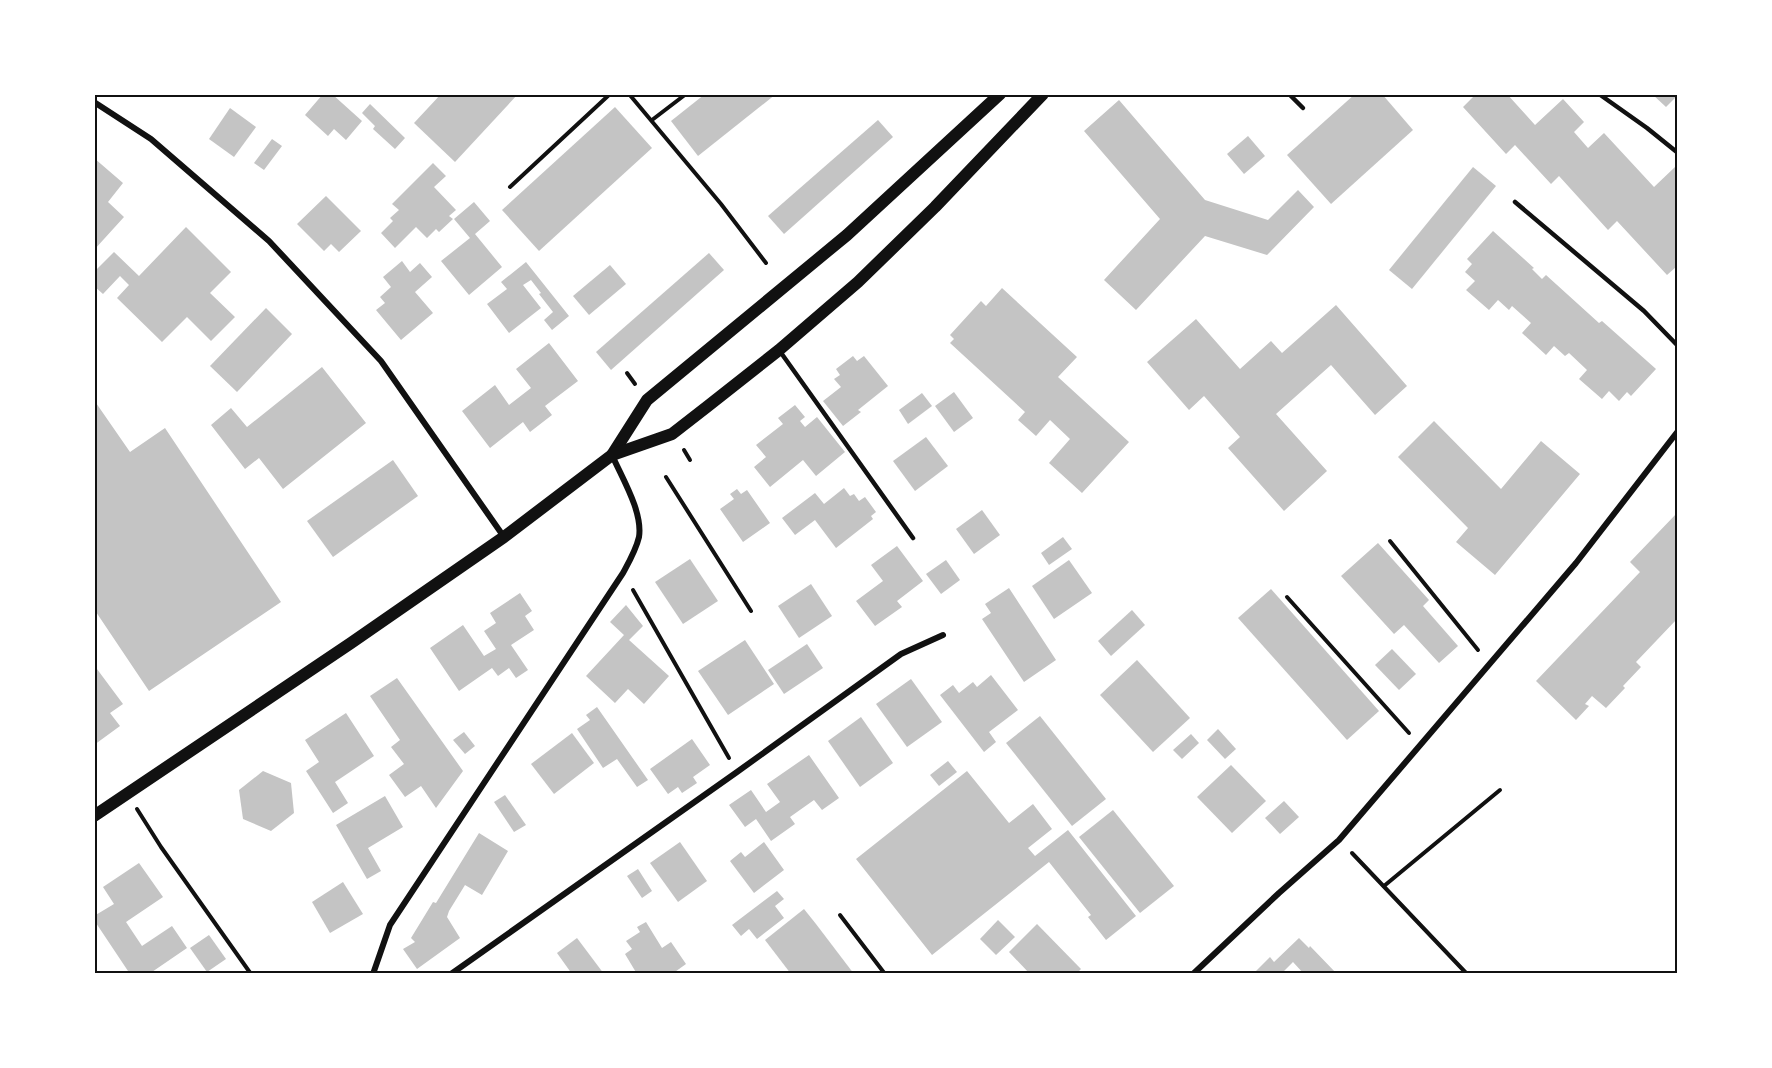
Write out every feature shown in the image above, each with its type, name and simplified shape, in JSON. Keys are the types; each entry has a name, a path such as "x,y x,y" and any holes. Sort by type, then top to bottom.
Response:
{"main road":[{"path":"612,455 648,400 847,235 1000,94"},
{"path":"94,816 504,537 612,455 672,434 744,379 820,315 896,245 1043,94"}],"street":[{"path":"94,102 151,139 269,242 381,361 504,537"},
{"path":"1193,974 1339,840 1576,563 1677,431"},
{"path":"373,974 390,925 631,558 639,538 639,528 633,502 612,455"},
{"path":"451,974 901,654 943,635"}],"lane":[{"path":"1289,94 1303,108"},
{"path":"1599,94 1647,128 1677,153"},
{"path":"1515,202 1644,311 1677,346"},
{"path":"779,350 913,538"}],"path":[{"path":"510,187 610,94"},
{"path":"629,94 721,204 766,263"},
{"path":"652,120 686,94"},
{"path":"666,477 751,611"},
{"path":"1390,541 1489,664"},
{"path":"623,573 737,772"},
{"path":"1287,597 1420,745"},
{"path":"1384,886 1500,789"},
{"path":"127,795 251,974"},
{"path":"1339,840 1467,974"},
{"path":"840,915 885,974"}],"building":[{"path":"323,94 332,94 362,121 346,140 334,129 328,136 305,115"},
{"path":"441,94 518,94 455,162 414,123"},
{"path":"705,94 776,94 698,156 671,121"},
{"path":"1355,94 1382,94 1413,130 1331,204 1287,155"},
{"path":"1476,94 1507,94 1535,125 1563,99 1584,122 1574,132 1588,148 1604,133 1654,187 1675,167 1677,169 1677,269 1676,267 1667,275 1617,221 1608,230 1559,176 1551,184 1515,145 1506,154 1463,107"},
{"path":"1652,94 1678,94 1678,95 1666,107"},
{"path":"1119,100 1205,200 1268,220 1298,190 1314,207 1267,255 1205,236 1136,310 1104,280 1160,219 1084,131"},
{"path":"370,104 405,138 395,149 373,129 375,126 362,113"},
{"path":"615,107 652,148 539,251 502,210"},
{"path":"230,108 256,127 234,157 209,139"},
{"path":"878,120 893,137 784,234 768,216"},
{"path":"1248,136 1265,156 1244,174 1227,154"},
{"path":"272,139 282,146 264,170 254,163"},
{"path":"94,158 123,183 108,202 124,217 94,250"},
{"path":"433,163 446,176 434,187 456,210 449,216 453,219 439,232 436,229 427,238 416,227 395,248 381,233 393,221 390,218 399,210 392,204"},
{"path":"1473,167 1496,186 1412,289 1389,270"},
{"path":"326,196 361,231 339,252 331,244 324,251 297,224"},
{"path":"474,202 490,221 475,234 502,267 469,295 441,261 470,238 454,219"},
{"path":"186,227 231,272 210,293 235,317 211,341 187,317 162,342 117,298 129,285 120,276 103,294 94,286 94,272 114,252 139,276"},
{"path":"1493,231 1534,268 1532,269 1542,279 1546,275 1599,323 1602,321 1656,369 1631,396 1627,392 1619,401 1609,391 1602,399 1579,379 1587,370 1569,353 1565,356 1554,346 1546,355 1522,333 1531,323 1512,306 1509,310 1498,300 1489,310 1466,290 1475,281 1465,272 1472,264 1467,259"},
{"path":"709,253 724,270 611,370 596,352"},
{"path":"402,261 410,272 420,263 432,277 415,292 433,313 401,340 376,310 385,303 380,297 391,287 383,277"},
{"path":"526,262 569,316 552,330 544,320 553,312 531,280 523,285 541,308 509,333 487,304 507,289 501,282"},
{"path":"610,265 626,284 589,315 573,296"},
{"path":"1002,288 1077,357 1058,377 1129,442 1082,493 1049,463 1070,439 1050,420 1036,436 1018,420 1025,412 950,343 954,339 950,335 981,301 986,306"},
{"path":"1336,305 1407,386 1375,415 1331,365 1276,414 1327,471 1284,511 1228,448 1240,437 1204,396 1189,410 1147,362 1196,319 1240,369 1271,341 1282,353"},
{"path":"266,308 292,334 237,392 210,366"},
{"path":"549,343 578,381 545,406 552,415 530,432 523,422 490,448 462,411 495,385 509,405 531,388 516,369"},
{"path":"853,356 857,361 864,356 888,386 858,410 861,412 843,426 823,401 841,387 834,379 840,375 836,369"},
{"path":"322,367 366,423 283,489 259,458 245,469 211,425 231,408 247,427"},
{"path":"954,392 973,418 954,432 935,406"},
{"path":"922,393 932,406 908,424 899,410"},
{"path":"94,400 130,452 165,428 281,602 149,691 94,609"},
{"path":"795,405 805,417 800,421 805,427 817,417 845,452 816,476 803,460 770,487 754,467 766,457 756,445 783,424 778,418"},
{"path":"1434,421 1501,489 1541,441 1580,474 1495,575 1456,542 1468,528 1398,457"},
{"path":"926,437 948,466 915,491 893,461"},
{"path":"393,460 418,496 333,557 307,521"},
{"path":"844,488 850,496 854,494 859,501 865,497 876,512 871,516 873,519 836,548 815,520 795,535 782,518 815,493 824,504"},
{"path":"737,489 741,494 747,490 770,523 743,542 720,509 734,499 730,494"},
{"path":"982,510 1000,535 974,554 956,529"},
{"path":"1677,513 1677,619 1636,662 1641,667 1606,708 1592,696 1585,704 1589,706 1576,720 1536,681 1640,572 1630,562"},
{"path":"1063,537 1072,549 1049,565 1041,553"},
{"path":"1378,543 1429,600 1423,606 1458,646 1439,663 1404,625 1394,634 1341,576"},
{"path":"897,546 923,581 897,601 902,607 875,626 856,601 883,581 871,565"},
{"path":"690,559 718,601 683,624 655,582"},
{"path":"946,560 960,580 941,594 926,574"},
{"path":"1069,560 1092,593 1054,619 1032,586"},
{"path":"811,584 832,616 799,638 778,606"},
{"path":"1009,588 1056,660 1024,682 982,619 991,613 985,604"},
{"path":"1271,589 1379,711 1347,740 1238,618"},
{"path":"520,593 532,611 525,616 534,630 511,645 528,670 516,678 509,668 498,676 492,668 459,691 430,648 463,625 484,656 496,649 484,631 496,623 490,613"},
{"path":"626,605 643,626 629,640 669,676 644,704 628,689 615,703 586,676 624,635 610,622"},
{"path":"1132,610 1145,625 1111,656 1098,641"},
{"path":"745,640 774,684 728,715 698,671"},
{"path":"807,644 823,668 784,694 768,670"},
{"path":"1392,649 1416,674 1399,690 1375,665"},
{"path":"1137,660 1190,718 1153,752 1100,695"},
{"path":"94,665 123,704 110,713 120,726 94,745"},
{"path":"991,675 1018,710 989,732 996,742 984,752 940,695 953,685 959,693 973,682 977,687"},
{"path":"397,678 463,771 436,808 421,786 405,797 389,775 404,764 391,747 400,740 370,696"},
{"path":"911,679 942,722 907,747 876,704"},
{"path":"597,707 648,780 637,787 617,759 603,768 577,729 590,720 586,715"},
{"path":"346,713 374,756 335,782 348,803 333,813 306,771 319,762 305,740"},
{"path":"1040,716 1106,799 1072,826 1006,743"},
{"path":"861,717 893,763 860,787 828,741"},
{"path":"1218,729 1236,749 1225,759 1207,740"},
{"path":"464,732 475,746 465,754 453,740"},
{"path":"572,733 594,763 554,794 531,764"},
{"path":"1191,734 1199,743 1182,759 1173,750"},
{"path":"692,739 710,765 693,777 697,783 682,793 678,787 668,794 650,769"},
{"path":"809,755 839,798 822,810 814,800 790,817 795,824 771,841 756,819 745,827 729,805 751,790 766,812 780,802 767,784"},
{"path":"948,761 957,772 939,786 930,775"},
{"path":"1231,765 1266,801 1232,833 1197,797"},
{"path":"263,771 291,783 294,813 271,831 243,819 239,790"},
{"path":"967,771 1009,823 1033,804 1052,829 1028,848 1035,856 1068,830 1136,916 1106,940 1088,917 1091,915 1049,862 932,955 856,859"},
{"path":"505,795 526,825 514,832 494,802"},
{"path":"385,796 403,827 368,848 381,871 367,879 336,825"},
{"path":"1284,801 1299,817 1280,834 1265,818"},
{"path":"1113,810 1174,886 1140,913 1079,837"},
{"path":"479,833 508,851 482,895 465,885 449,911 447,917 460,938 417,969 403,949 415,942 411,938 433,902 436,903"},
{"path":"680,842 707,881 678,902 650,863"},
{"path":"764,842 784,870 754,893 730,861 741,852 745,857"},
{"path":"139,863 163,897 126,922 142,946 172,926 187,948 149,974 130,974 94,920 94,916 114,904 103,887"},
{"path":"638,869 652,891 642,898 627,876"},
{"path":"343,882 363,914 330,933 312,902"},
{"path":"777,891 784,899 775,906 784,918 757,939 749,929 741,936 732,925"},
{"path":"804,909 854,974 791,974 765,940"},
{"path":"998,920 1015,937 996,955 980,939"},
{"path":"646,922 662,948 671,942 686,964 672,974 637,974 625,954 632,949 626,941 640,932 637,927"},
{"path":"1037,924 1081,969 1076,974 1030,974 1009,952"},
{"path":"209,935 226,959 207,972 190,948"},
{"path":"577,938 604,974 572,974 557,953"},
{"path":"1299,938 1337,974 1304,974 1293,962 1283,972 1285,974 1253,974 1270,957 1274,962"}]}
